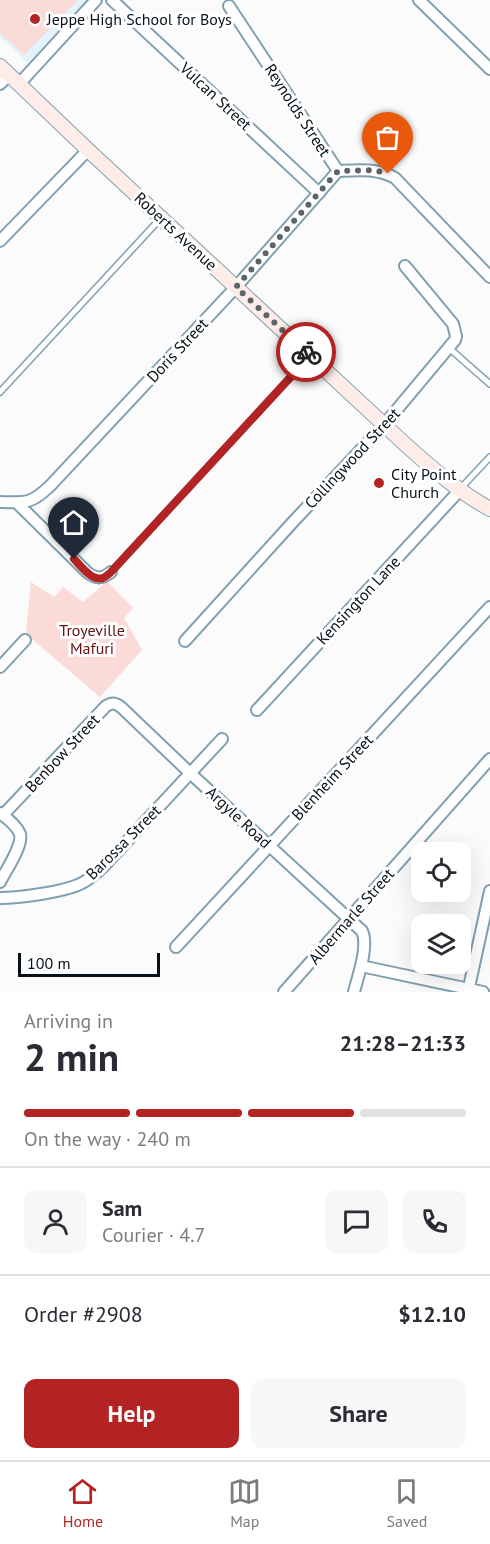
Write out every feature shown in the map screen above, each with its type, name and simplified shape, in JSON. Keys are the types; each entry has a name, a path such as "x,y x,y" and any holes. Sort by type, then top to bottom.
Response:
{"main road":[{"name":"Roberts Avenue","path":"7,77 446,481 490,509"}],"street":[{"path":"7,77 96,0"},
{"name":"Vulcan Street","path":"112,0 319,192"},
{"path":"419,0 490,69"},
{"name":"Reynolds Street","path":"229,6 338,171 374,170 395,178 490,277"},
{"path":"0,242 88,150"},
{"name":"Doris Street","path":"0,502 29,502 38,498 236,287 338,171"},
{"path":"405,266 453,324 456,336 449,348"},
{"name":"Collingwood Street","path":"185,641 384,425 449,348"},
{"name":"Kensington Lane","path":"257,710 459,491"},
{"path":"17,503 88,573 97,578 103,578 111,572"},
{"name":"Blenheim Street","path":"176,947 490,607"},
{"path":"0,667 25,640"},
{"name":"Benbow Street","path":"0,882 20,843 19,832 2,814 106,706 115,703 129,714"},
{"name":"Argyle Road","path":"129,714 362,931 364,943 361,966 354,992"},
{"name":"Barossa Street","path":"0,898 61,890 87,881 222,739"},
{"name":"Albermarle Street","path":"284,992 490,759"},
{"path":"468,990 490,891"},
{"path":"361,966 483,992"}],"lane":[{"path":"0,392 162,218"},
{"path":"449,348 490,384"},
{"path":"111,572 310,356"},
{"path":"459,491 490,457"}],"shaded area":[{"name":"Jeppe High School for Boys","path":"0,0 87,0 28,63 0,37"}],"green space":[{"name":"Jeppe High School for Boys","path":"0,0 78,0 24,55 0,33"},
{"name":"Troyeville Mafuri","path":"107,581 133,608 124,618 142,650 100,697 26,634 31,582 54,597 63,587 83,602"}],"way so far":[{"path":"306,352 236,287 338,171 374,170 388,174"}],"place":[{"name":"Jeppe High School for Boys","path":"35,19"},
{"name":"City Point Church","path":"379,483"}],"route":[{"path":"74,559 88,573 97,578 103,578 111,572 310,356 306,352"}]}
